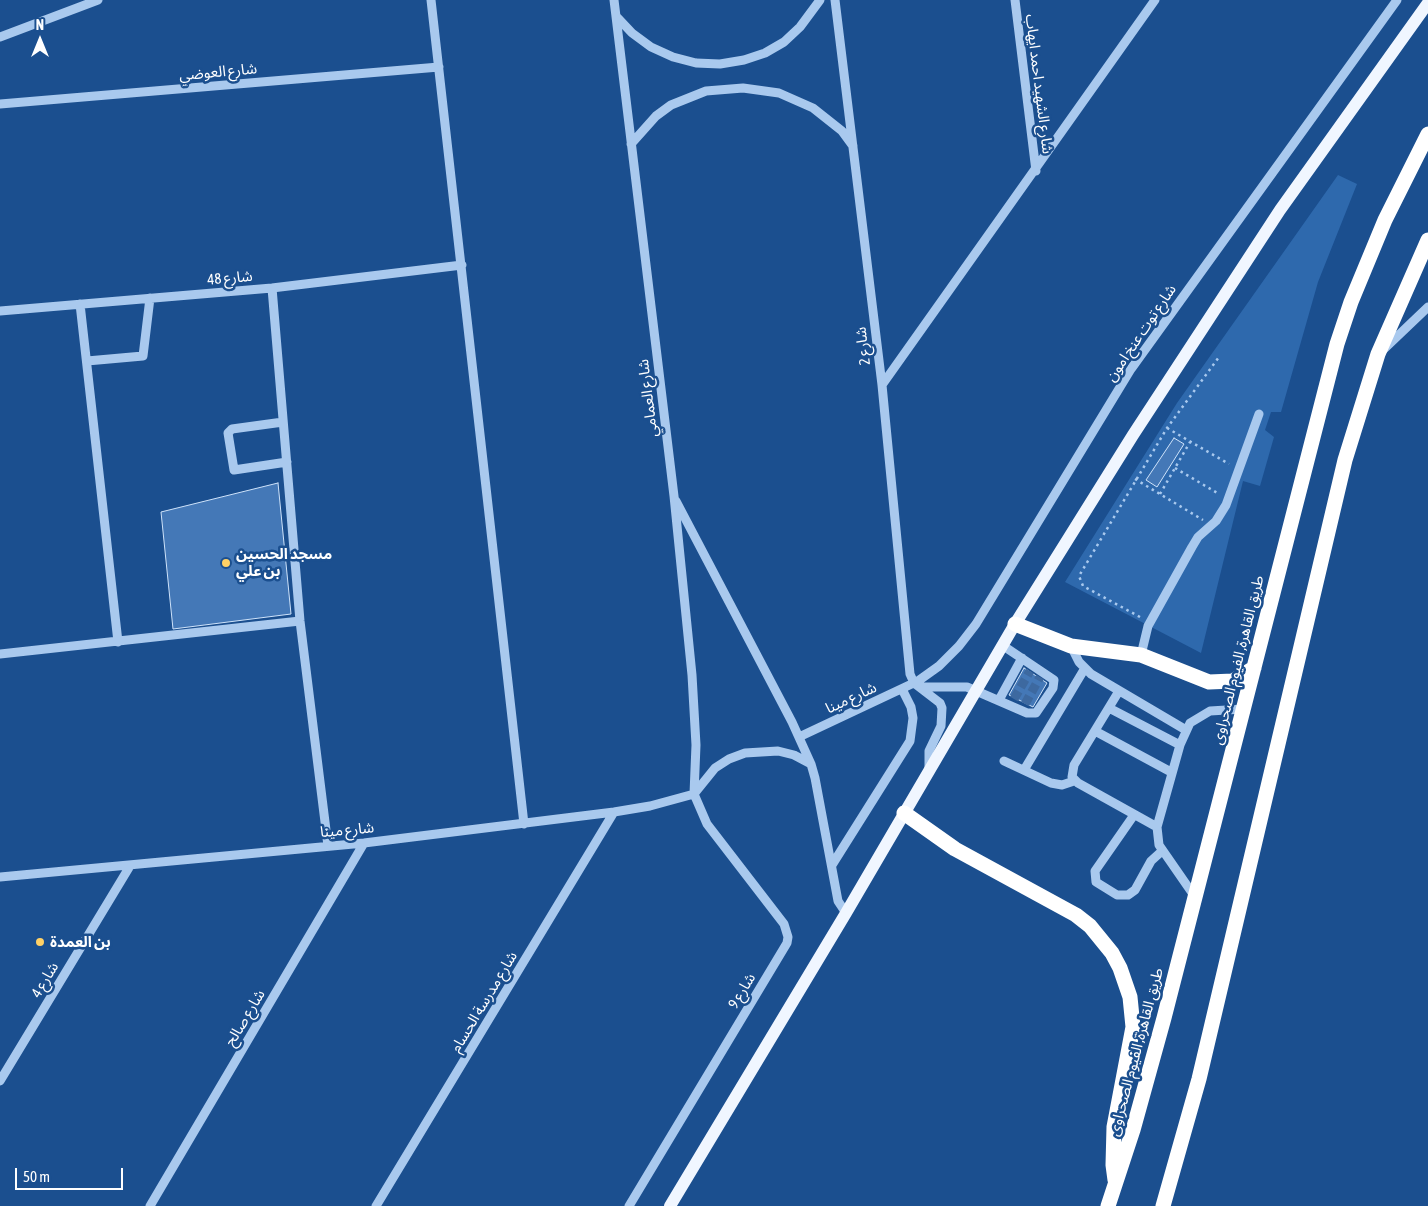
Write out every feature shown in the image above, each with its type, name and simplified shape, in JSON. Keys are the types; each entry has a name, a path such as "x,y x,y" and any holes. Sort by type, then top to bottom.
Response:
{"highway":[{"name":"طريق القاهرة, الفيوم الصحراوى","path":"1108,1206 1149,1074 1337,344 1351,302 1384,220 1428,134"},
{"path":"1163,1206 1199,1079 1345,460 1378,354 1428,240"},
{"path":"1015,624 1071,646 1141,655 1201,680 1217,683 1234,681 1254,668"},
{"path":"904,813 950,846 1076,915 1090,926 1112,953 1126,982 1130,997 1133,1027 1114,1127 1113,1166 1115,1186"}],"main road":[{"path":"670,1206 846,913 1002,645 1133,435 1280,210 1428,3"}],"street":[{"path":"0,37 98,0"},
{"path":"432,0 524,824"},
{"name":"شارع العمامي","path":"614,0 674,496 692,675 696,746 694,794"},
{"path":"616,15 632,33 658,51 696,63 720,64 744,60 765,53 784,42 800,27 820,0"},
{"name":"شارع 2","path":"835,0 882,385 910,674 917,685"},
{"name":"شارع الشهيد احمد ايهاب","path":"1015,0 1036,170"},
{"path":"882,385 1155,0"},
{"name":"شارع توت عنخ امون","path":"917,685 940,666 976,624 1131,369 1397,0"},
{"name":"شارع العوضي","path":"0,104 439,67"},
{"path":"631,144 649,123 671,105 706,91 742,88 779,93 813,108 842,131 853,146"},
{"name":"شارع 48","path":"0,311 272,288 462,266"},
{"path":"272,288 300,621 328,846"},
{"path":"87,361 142,356 150,298"},
{"path":"80,304 118,642"},
{"path":"1378,354 1428,307"},
{"path":"1141,655 1150,623 1194,542 1223,510 1259,414"},
{"path":"283,422 232,429 228,434 234,470 286,462"},
{"path":"674,496 799,737 810,764 838,901 846,913"},
{"path":"0,654 300,621"},
{"path":"917,685 976,689 999,700 1012,702 1030,714 1036,714 1053,688 1052,677 1032,668 1022,658 1002,645"},
{"path":"1071,646 1085,668 1119,691 1186,730"},
{"path":"999,700 1022,658"},
{"path":"1024,770 1085,668"},
{"path":"917,685 940,702 942,708 939,732 929,751 929,770"},
{"name":"شارع مينا","path":"799,737 902,689 917,685"},
{"path":"832,865 910,741 913,729 911,707 902,689"},
{"path":"1074,781 1072,772 1074,765 1119,691"},
{"path":"1109,708 1180,744"},
{"path":"1195,897 1162,851 1156,837 1157,827 1180,744 1186,730 1196,718 1210,711 1243,709"},
{"path":"1095,730 1172,772"},
{"path":"694,794 703,780 715,768 729,758 745,753 778,751 794,755 810,764"},
{"path":"1004,761 1057,785 1074,781 1157,827"},
{"name":"شارع مينا","path":"0,878 364,843 524,824 650,806 694,794"},
{"name":"شارع 9","path":"628,1206 787,943 784,924 715,837 700,811 694,794"},
{"name":"شارع مدرسة الحسام","path":"376,1206 614,812"},
{"path":"1134,814 1095,871 1096,882 1117,895 1128,895 1134,890 1151,860 1162,851"},
{"name":"شارع صالح","path":"150,1206 364,843"},
{"name":"شارع 4","path":"0,1081 130,866"}],"path":[{"path":"1150,623 1083,586 1079,579 1135,479 1167,428 1219,357"},
{"path":"1167,428 1239,470"},
{"path":"1160,494 1190,442"},
{"path":"1175,468 1228,499"},
{"path":"1135,479 1211,525"}],"shaded area":[{"path":"1338,175 1357,184 1318,282 1281,412 1271,412 1265,430 1274,437 1260,486 1243,481 1201,653 1065,582 1177,403"}],"building":[{"path":"1174,438 1184,444 1157,487 1146,480"},
{"name":"مسجد الحسين بن علي","path":"278,483 291,614 173,629 161,512"},
{"path":"1024,668 1047,683 1033,707 1009,695"}],"tunnel":[{"path":"1014,699 1030,671"},
{"path":"1025,704 1040,677"}],"place":[{"name":"مسجد الحسين بن علي","path":"226,563"},
{"name":"بن العمدة","path":"40,942"}]}
